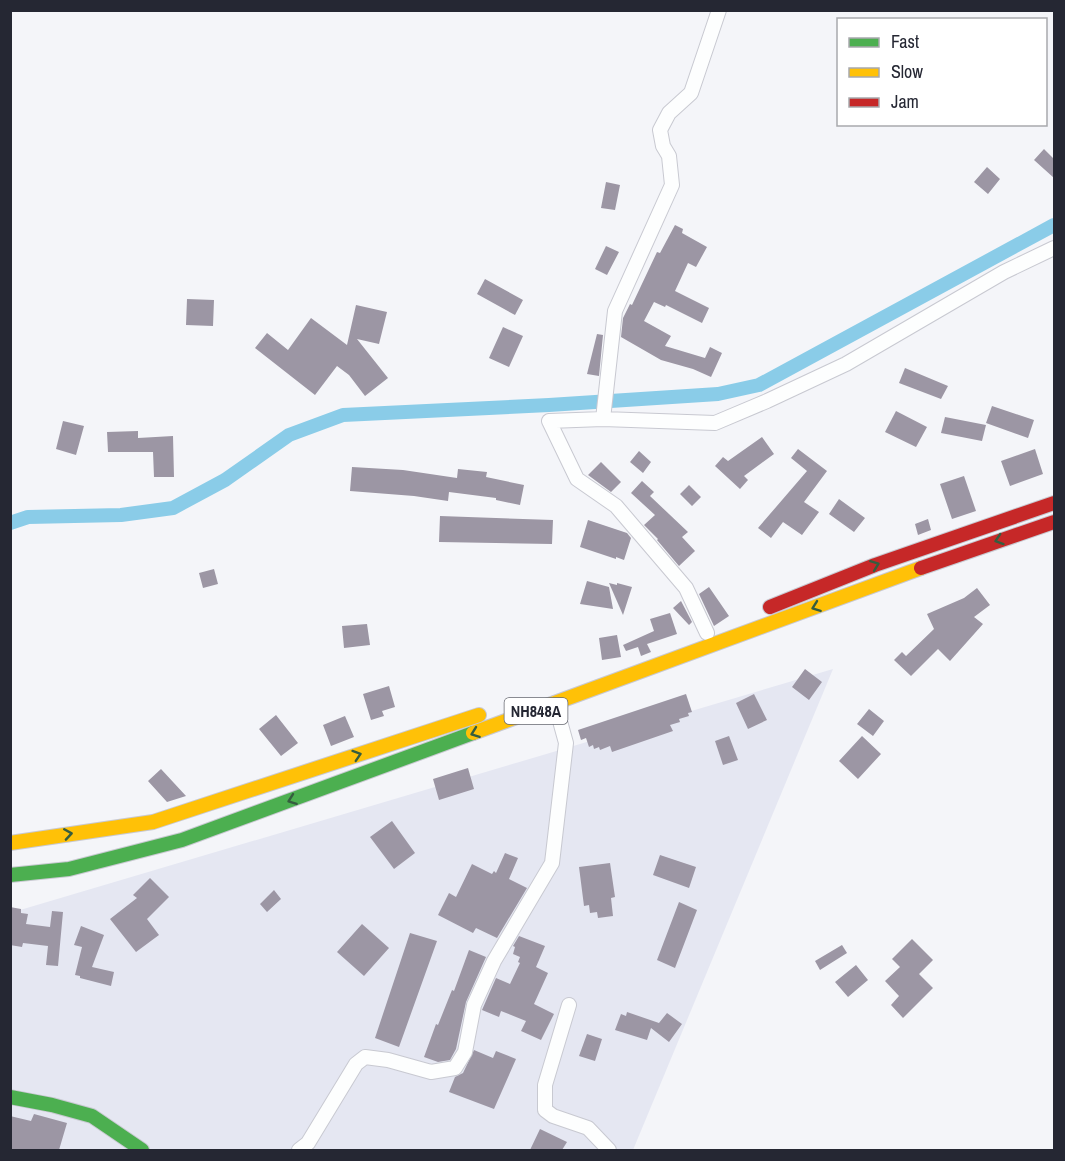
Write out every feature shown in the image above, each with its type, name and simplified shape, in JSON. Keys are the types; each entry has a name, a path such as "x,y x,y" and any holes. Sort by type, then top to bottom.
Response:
{"main road":[{"path":"759,612 875,565 1054,503"},
{"name":"NH848A","path":"10,875 69,869 182,840 987,544 1054,522"},
{"name":"NH848A","path":"513,704 603,674 728,624"},
{"name":"NH848A","path":"10,843 153,822 490,711"},
{"path":"10,1097 92,1116 142,1150"}],"street":[{"path":"603,418 615,311 672,185 669,156 663,147 660,130 669,113 691,93 719,10"},
{"path":"706,633 687,588 616,506 577,479 549,420 603,418 715,423 846,364 1004,272 1054,248"},
{"path":"299,1150 308,1143 356,1064 365,1057 388,1060 431,1072 455,1068 465,1052 474,1005 494,961 552,863 566,743 555,703"},
{"path":"569,1005 545,1085 545,1110 553,1116 588,1128 609,1150"}],"shaded area":[{"path":"833,669 633,1150 11,1150 10,913"}],"building":[{"path":"1044,149 1054,159 1054,178 1034,160"},
{"path":"987,167 1000,179 988,194 974,182"},
{"path":"606,182 620,185 615,210 601,208"},
{"path":"675,225 683,229 682,233 707,247 696,267 688,263 675,291 709,308 702,323 666,305 665,307 654,302 644,321 671,336 665,346 705,358 710,347 722,353 711,377 661,360 621,337 623,318 630,304 632,305 657,252 660,253"},
{"path":"606,246 619,252 607,275 595,269"},
{"path":"485,279 523,300 515,315 477,294"},
{"path":"187,299 214,300 213,326 186,325"},
{"path":"356,305 387,312 379,344 357,339 388,378 365,396 349,375 337,366 315,395 255,348 267,333 288,350 311,318 347,345"},
{"path":"503,327 523,336 509,367 489,358"},
{"path":"597,334 603,335 599,376 587,374"},
{"path":"905,368 948,386 941,399 899,383"},
{"path":"992,406 1034,420 1028,438 986,423"},
{"path":"896,411 927,427 916,447 885,432"},
{"path":"945,417 986,425 982,441 941,433"},
{"path":"63,421 84,426 76,455 56,449"},
{"path":"138,431 138,438 173,436 174,477 154,477 153,452 108,452 107,432"},
{"path":"762,437 774,454 744,476 748,480 740,489 715,466 723,457 728,461"},
{"path":"798,449 827,471 804,502 819,512 802,535 783,522 771,538 758,528 807,471 791,458"},
{"path":"1035,449 1043,474 1010,486 1001,461"},
{"path":"639,451 651,462 643,473 630,462"},
{"path":"601,462 621,482 611,492 588,475"},
{"path":"352,467 403,470 457,478 458,469 487,472 486,477 524,485 520,505 496,500 496,498 449,492 448,501 350,491"},
{"path":"964,476 976,511 952,519 940,484"},
{"path":"642,481 654,492 650,496 688,532 682,537 695,551 679,566 644,525 655,515 631,493"},
{"path":"689,485 701,497 692,506 680,494"},
{"path":"839,499 865,518 854,532 829,514"},
{"path":"440,516 553,520 552,544 439,542"},
{"path":"928,519 931,530 918,535 915,524"},
{"path":"588,520 627,533 631,538 624,560 580,547"},
{"path":"214,569 218,584 203,588 199,573"},
{"path":"587,581 609,587 613,609 580,604"},
{"path":"609,583 632,587 623,615"},
{"path":"709,587 729,616 714,626 699,594"},
{"path":"977,588 990,605 974,617 983,624 950,661 938,649 911,676 894,660 902,652 906,656 934,629 927,614 964,598"},
{"path":"681,601 692,622 689,625 673,608"},
{"path":"670,613 677,634 647,644 651,652 641,656 638,647 626,651 623,645 654,631 650,619"},
{"path":"367,624 370,645 344,648 342,626"},
{"path":"617,635 621,657 602,660 599,638"},
{"path":"805,669 822,682 809,700 792,687"},
{"path":"389,686 395,707 382,711 384,716 371,720 363,694"},
{"path":"686,694 692,712 688,713 689,716 679,719 680,722 670,725 673,731 612,752 610,746 600,750 599,747 594,749 593,745 589,747 586,738 581,740 578,730"},
{"path":"754,694 767,720 748,729 736,703"},
{"path":"869,709 884,721 873,736 857,724"},
{"path":"276,715 298,743 281,756 259,729"},
{"path":"345,716 354,737 331,746 323,725"},
{"path":"729,736 738,760 723,765 715,741"},
{"path":"862,736 881,754 858,779 839,761"},
{"path":"468,768 474,789 439,800 433,779"},
{"path":"161,769 186,796 167,802 148,781"},
{"path":"392,821 415,853 394,869 370,837"},
{"path":"505,853 518,858 509,879 527,888 497,938 476,928 473,933 438,915 449,893 456,897 472,864 492,874 494,871 496,873"},
{"path":"660,855 696,867 689,888 653,875"},
{"path":"610,863 615,897 611,898 613,916 598,918 597,912 590,913 589,905 584,906 579,867"},
{"path":"150,878 169,897 147,919 159,935 136,952 110,919 137,898 133,895"},
{"path":"274,890 281,899 267,912 260,904"},
{"path":"679,902 697,910 675,968 657,960"},
{"path":"10,907 21,909 21,913 28,914 26,924 50,927 52,911 63,912 58,966 46,965 48,946 23,943 22,947 10,945"},
{"path":"362,924 389,948 364,976 337,952"},
{"path":"81,926 104,935 92,967 114,972 111,986 75,975 82,947 74,945"},
{"path":"410,933 437,941 399,1047 375,1038"},
{"path":"519,936 545,946 536,967 548,973 534,1004 554,1014 541,1040 521,1031 526,1021 501,1011 499,1017 482,1010 496,978 510,984 520,963 518,962 520,957 513,954 515,947 513,946"},
{"path":"912,939 933,960 919,974 933,988 903,1018 891,1005 899,996 885,981 900,967 892,959"},
{"path":"842,945 847,953 820,970 815,961"},
{"path":"469,950 486,957 466,1002 456,1049 450,1060 438,1062 424,1057 436,1024 438,1025 452,990 454,991"},
{"path":"856,965 868,980 848,997 835,982"},
{"path":"627,1012 659,1023 667,1013 682,1024 669,1042 651,1028 647,1040 615,1030 621,1014 626,1016"},
{"path":"587,1034 602,1039 595,1061 579,1056"},
{"path":"474,1050 493,1058 496,1051 516,1059 494,1109 449,1092 455,1077 463,1073"},
{"path":"34,1114 67,1123 59,1150 10,1150 10,1116 31,1121"},
{"path":"540,1129 567,1142 562,1150 530,1150"}],"waterway":[{"path":"10,523 28,517 121,515 173,508 225,480 289,435 343,415 718,394 759,385 1054,225"}],"traffic: fast":[{"path":"10,875 69,869 182,840 473,733"},
{"path":"10,1097 92,1116 142,1150"}],"traffic: slow":[{"path":"473,733 921,568"},
{"path":"10,843 153,822 479,715"}],"traffic: jam":[{"path":"770,607 875,565 1054,503"},
{"path":"921,568 1054,522"}]}
